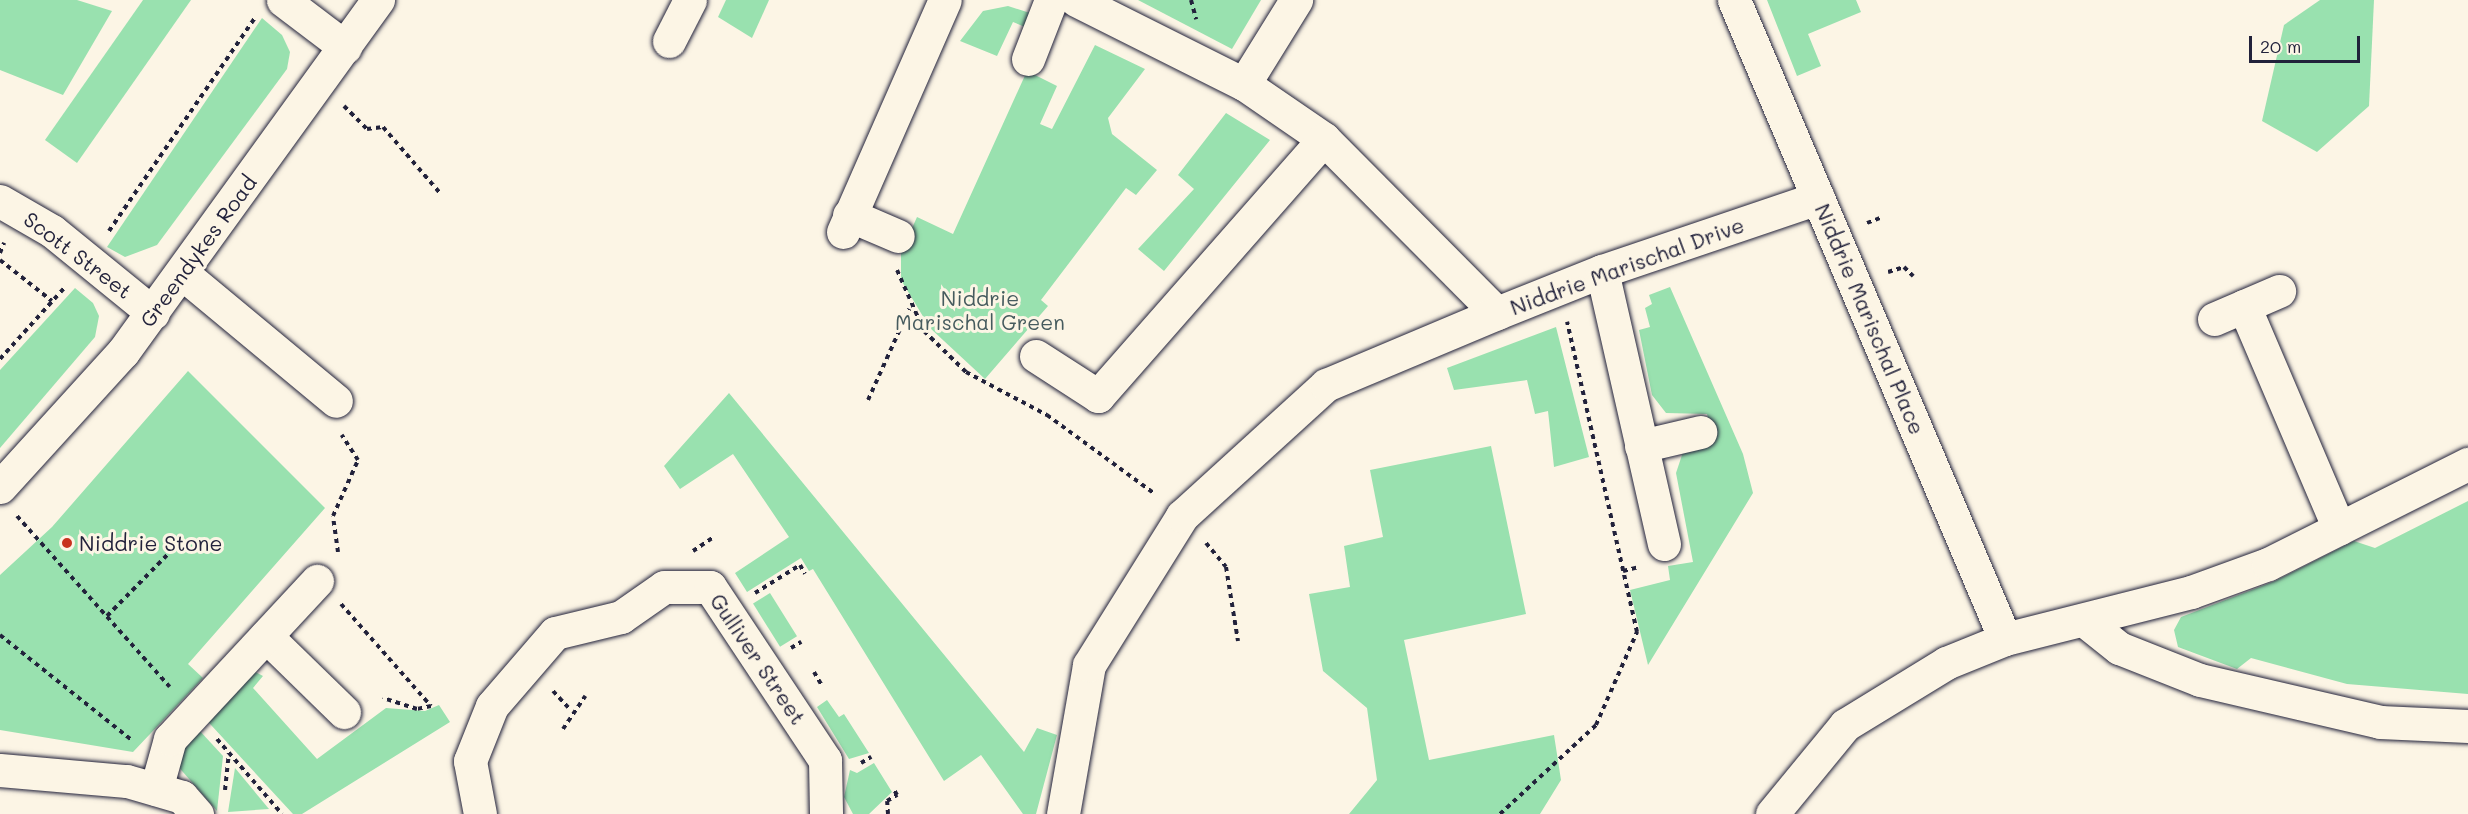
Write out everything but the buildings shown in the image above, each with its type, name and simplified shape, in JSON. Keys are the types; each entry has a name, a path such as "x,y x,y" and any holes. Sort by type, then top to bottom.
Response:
{"street":[{"name":"Greendykes Road","path":"4,497 153,313 378,0"},
{"path":"669,41 690,0"},
{"path":"898,236 846,223 945,0"},
{"path":"1028,59 1051,0"},
{"name":"Niddrie Marischal Drive","path":"1076,0 1244,84 1324,140 1497,313 1559,286 1818,198"},
{"path":"1244,84 1296,0"},
{"name":"Niddrie Marischal Place","path":"1734,0 2005,639"},
{"path":"272,5 345,47"},
{"path":"1036,356 1098,396 1324,140"},
{"name":"Scott Street","path":"0,201 89,260 153,313"},
{"path":"1602,271 1664,544"},
{"path":"182,273 336,414"},
{"path":"2214,319 2279,291"},
{"path":"2244,306 2339,530"},
{"path":"1064,814 1089,665 1182,516 1326,385 1497,313"},
{"path":"1641,446 1700,432"},
{"path":"1772,814 1845,725 1946,663 2005,639 2191,592 2268,564 2468,464"},
{"path":"158,776 170,739 193,713 266,636 326,587"},
{"name":"Gulliver Street","path":"480,814 470,761 492,706 555,633 621,617 664,587 710,587 825,760 826,814"},
{"path":"2084,620 2119,648 2200,681 2380,722 2468,726"},
{"path":"266,636 344,712"},
{"path":"0,771 127,781 158,776"},
{"path":"158,776 197,814"}],"path":[{"path":"0,359 89,260 272,5"},
{"path":"319,83 367,129 383,127 440,193"},
{"path":"898,236 899,282 910,308 924,331 966,372 1047,415 1182,516 1226,567 1238,641"},
{"path":"0,260 52,302"},
{"path":"1884,273 1904,267 1913,276"},
{"path":"1500,814 1596,725 1637,632 1559,286"},
{"path":"868,400 910,308"},
{"path":"326,587 316,621 326,587 333,516 358,460 336,414"},
{"path":"4,497 282,814"},
{"path":"107,616 179,543"},
{"path":"726,611 800,565 805,574"},
{"path":"326,587 431,706 417,709 383,698"},
{"path":"0,635 158,776"},
{"path":"563,729 585,696"},
{"path":"224,794 229,752"},
{"path":"888,814 887,801 897,795 893,788"}],"green space":[{"path":"0,0 77,0 112,11 63,95 0,70"},
{"path":"143,0 191,0 77,163 45,140"},
{"path":"726,0 769,0 752,38 718,17"},
{"path":"1138,0 1261,0 1232,49"},
{"path":"1767,0 1856,0 1861,12 1808,34 1821,66 1797,76"},
{"path":"2320,0 2374,0 2369,106 2317,152 2262,121 2284,25"},
{"path":"1008,6 1033,14 1032,30 1013,22 997,56 960,41 983,11"},
{"path":"262,18 282,35 290,52 287,69 157,245 125,257 107,247"},
{"name":"Niddrie Marischal Green","path":"1095,45 1145,69 1108,118 1112,134 1157,170 1136,195 1126,188 1041,300 1048,306 985,379 930,328 901,280 901,253 917,217 953,234 1027,71 1057,86 1040,124 1052,129"},
{"path":"1226,113 1270,140 1164,271 1138,249 1194,189 1178,175"},
{"path":"1670,287 1743,454 1753,493 1648,665 1630,590 1670,580 1668,566 1693,562 1676,473 1683,452 1714,443 1707,414 1666,413 1652,395 1639,330 1650,327 1645,308 1652,304 1649,295"},
{"path":"75,288 93,303 99,316 95,337 0,448 0,370"},
{"path":"1556,327 1589,457 1554,467 1548,411 1535,414 1527,380 1454,390 1447,368"},
{"path":"188,371 325,508 188,664 203,678 133,752 0,730 0,575 52,527"},
{"path":"729,393 1024,752 1037,728 1057,735 1036,814 1023,814 981,755 944,781 813,569 809,571 801,558 747,592 735,573 789,537 733,454 680,489 664,466"},
{"path":"1491,446 1526,614 1404,640 1429,760 1554,735 1561,780 1540,814 1349,814 1377,780 1367,708 1323,671 1309,594 1350,587 1344,546 1383,537 1370,470"},
{"path":"2468,501 2468,694 2347,684 2251,658 2237,669 2178,647 2174,630 2181,617 2275,581 2354,541 2375,548"},
{"path":"770,593 797,636 780,647 753,604"},
{"path":"246,667 263,676 253,688 317,759 386,708 425,711 439,705 450,722 302,814 293,814 200,713"},
{"path":"827,700 839,717 844,714 869,753 849,759 817,707"},
{"path":"199,730 223,756 217,811 169,756"},
{"path":"874,763 892,792 869,814 853,814 844,797 850,770 857,773"},
{"path":"235,768 269,809 228,812"}],"place":[{"name":"Niddrie Stone","path":"67,543"}]}
